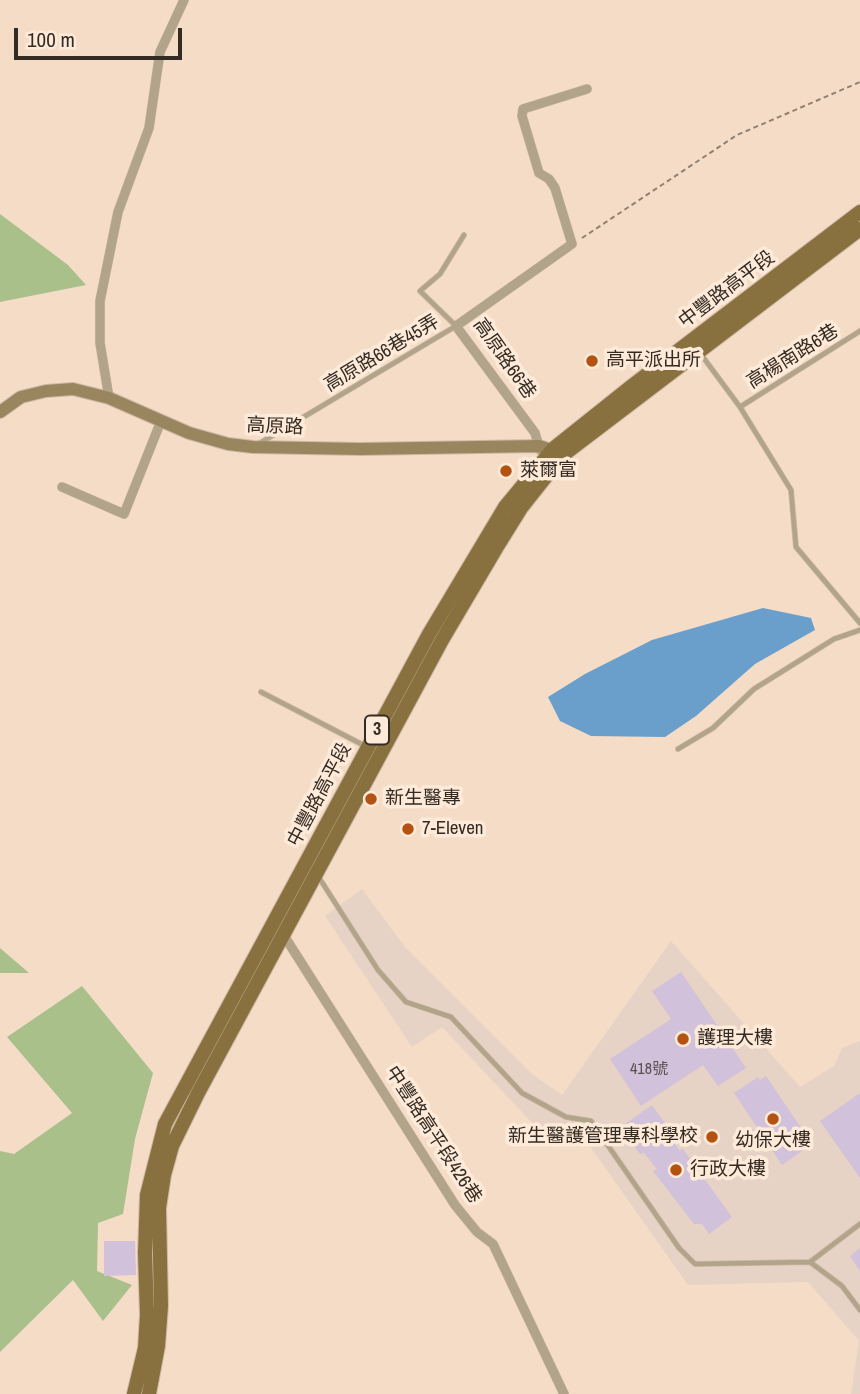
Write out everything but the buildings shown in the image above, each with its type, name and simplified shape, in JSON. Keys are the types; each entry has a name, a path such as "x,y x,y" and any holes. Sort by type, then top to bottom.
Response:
{"main road":[{"name":"中豐路高平段","path":"694,347 860,212"},
{"name":"中豐路高平段","path":"374,751 429,634 505,508 552,450 860,229"},
{"name":"中豐路高平段","path":"134,1394 145,1348 145,1253 149,1183 165,1124 219,1020 310,869 374,751 521,508 552,450"},
{"name":"中豐路高平段","path":"149,1394 158,1346 161,1306 159,1208 172,1146 283,934 310,869"},
{"path":"219,1020 233,1028"}],"street":[{"path":"109,398 100,343 100,301 118,212 149,128 160,52 184,0"},
{"path":"572,244 555,188 549,179 539,173 522,116 523,109 587,89"},
{"name":"高原路66巷","path":"552,450 535,433 456,326 572,244"},
{"name":"高原路","path":"0,412 21,397 46,391 73,389 109,398 212,441 253,447 552,450"},
{"path":"62,487 124,514 161,421"},
{"name":"中豐路高平段426巷","path":"283,934 455,1205 477,1231 494,1244 564,1394"}],"lane":[{"name":"高原路66巷45弄","path":"253,447 456,326 420,291 440,274 464,235"},
{"name":"高楊南路6巷","path":"740,407 860,331"},
{"path":"694,347 740,407 792,490 796,547 860,623"},
{"path":"678,749 713,727 754,689 834,639 860,630"},
{"path":"261,692 374,751"},
{"path":"310,869 378,970 406,1002 451,1017 522,1093 566,1117 591,1121 679,1248 695,1264 810,1262 860,1224"},
{"path":"810,1262 842,1286 860,1310"}],"path":[{"path":"572,244 737,135 860,82"}],"shaded area":[{"name":"新生醫護管理專科學校","path":"362,889 405,947 532,1074 562,1095 671,941 800,1087 834,1066 842,1048 860,1041 860,1394 851,1394 859,1341 808,1282 688,1285 589,1145 538,1129 442,1027 412,1047 325,916"}],"green space":[{"path":"0,214 68,265 86,285 0,302"},
{"path":"0,948 29,973 0,973"},
{"path":"82,986 153,1073 135,1139 123,1214 98,1223 97,1271 132,1285 103,1321 73,1280 0,1352 0,1151 14,1154 72,1113 7,1037"}],"water":[{"path":"763,608 811,618 815,630 755,664 696,716 665,737 591,736 560,721 548,697 585,674 652,640"}],"place":[{"name":"高平派出所","path":"592,361"},
{"name":"萊爾富","path":"506,471"},
{"name":"新生醫專","path":"371,799"},
{"name":"7-Eleven","path":"408,829"},
{"name":"護理大樓","path":"683,1039"},
{"name":"幼保大樓","path":"773,1119"},
{"name":"新生醫護管理專科學校","path":"712,1137"},
{"name":"行政大樓","path":"676,1170"}]}
